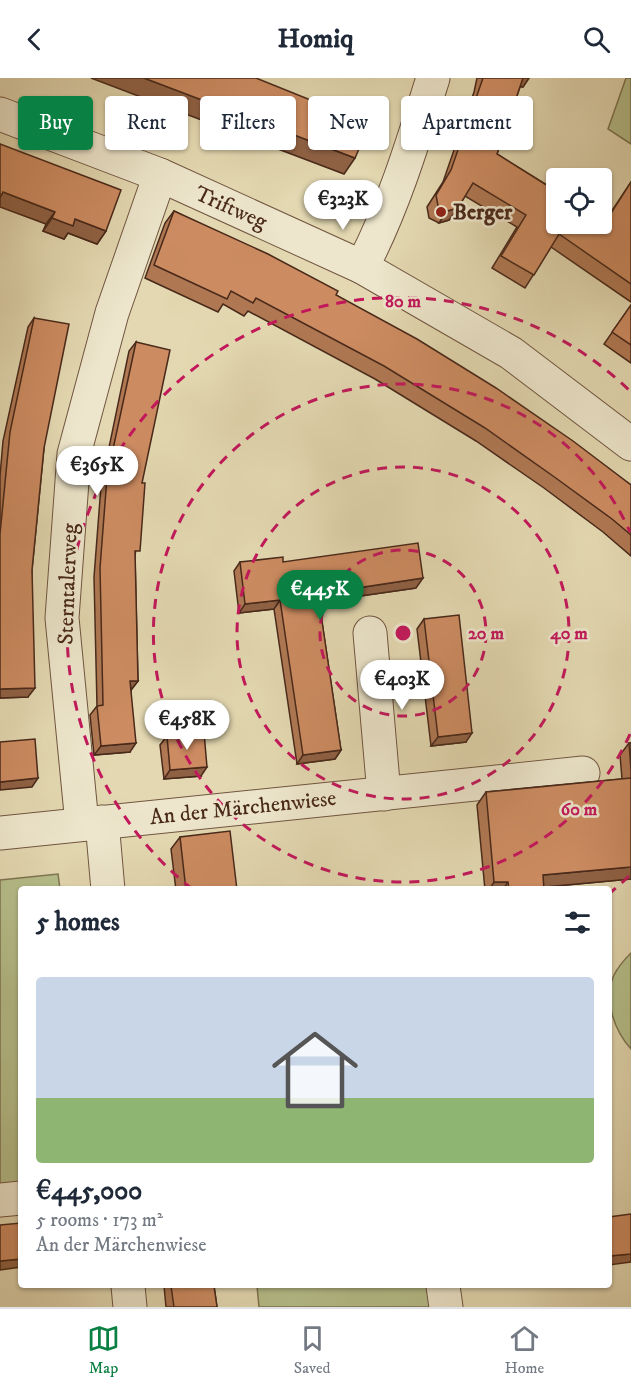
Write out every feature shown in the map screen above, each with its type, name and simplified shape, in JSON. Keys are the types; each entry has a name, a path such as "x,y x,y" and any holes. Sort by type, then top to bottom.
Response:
{"street":[{"path":"362,267 378,236 418,127 433,78"},
{"name":"Triftweg","path":"0,114 160,176 362,267 511,353 631,444"},
{"name":"Sterntalerweg","path":"92,823 62,618 74,454 112,313 160,176"},
{"path":"370,633 384,794"},
{"name":"An der Märchenwiese","path":"0,833 583,773"},
{"path":"92,823 107,886"},
{"path":"0,1200 18,1198"},
{"path":"128,1288 130,1307"},
{"path":"443,1288 446,1307"}],"green space":[{"path":"626,78 631,78 631,144 608,129"},
{"path":"58,874 60,886 18,886 18,1185 0,1187 0,880"},
{"path":"631,953 631,1049 615,1024 612,1014 612,981 622,963"},
{"path":"257,1288 431,1288 433,1307 259,1307"}],"building":[{"path":"144,78 256,78 308,99 308,140 296,136 296,96 200,96 200,99"},
{"path":"483,78 523,78 517,96 477,96"},
{"path":"0,144 121,190 106,231 75,219 73,226 52,218 55,212 3,192 0,198"},
{"path":"334,150 359,150 355,158"},
{"path":"458,150 498,150 497,154 546,185 546,234 559,234 534,275 501,256 526,215 473,183 458,208 447,211 438,206 436,195 451,170"},
{"path":"631,182 631,284 559,234 612,234 612,212"},
{"path":"174,211 268,254 338,291 336,295 417,339 496,388 573,441 631,485 631,535 485,428 384,366 256,298 253,303 231,291 227,299 154,265"},
{"path":"631,305 631,345 612,332"},
{"path":"34,318 69,324 44,448 32,570 35,688 0,689 0,534 10,432"},
{"path":"136,342 170,350 142,483 145,483 140,551 135,551 138,681 130,681 136,743 101,746 97,706 103,705 100,568 107,477"},
{"path":"418,543 423,578 318,594 341,750 303,755 280,600 245,604 240,562 283,557 283,562"},
{"path":"459,615 472,733 438,737 424,619"},
{"path":"204,732 207,767 170,770 167,736"},
{"path":"35,739 38,778 0,782 0,742"},
{"path":"629,743 631,743 631,770"},
{"path":"631,778 631,867 543,875 544,886 508,886 508,882 494,882 486,792"},
{"path":"230,831 237,886 186,886 180,837"},
{"path":"631,1214 631,1254 612,1256 612,1217"},
{"path":"18,1223 18,1259 0,1261 0,1225"},
{"path":"171,1288 214,1288 217,1307 174,1307"}],"place":[{"name":"Berger","path":"441,212"}]}
